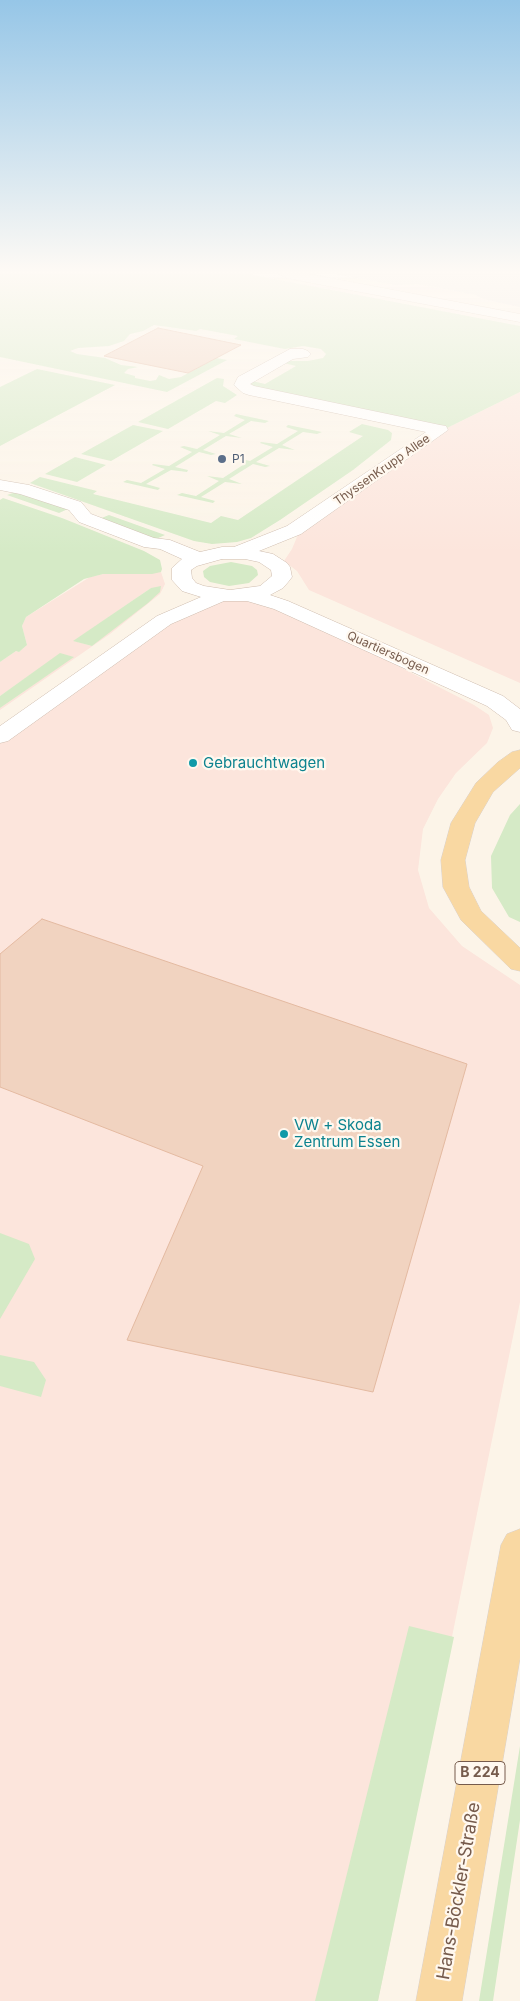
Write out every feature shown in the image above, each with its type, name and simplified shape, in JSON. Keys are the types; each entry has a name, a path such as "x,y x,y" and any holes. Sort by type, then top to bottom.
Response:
{"main road":[{"path":"520,756 484,788 463,823 453,860 456,887 470,915 491,933 520,963"},
{"path":"491,933 520,942"},
{"name":"Hans-Böckler-Straße","path":"439,2001 520,1546"}],"street":[{"name":"ThyssenKrupp Allee","path":"237,553 294,530 440,430 249,390 242,385 244,380 266,367"},
{"path":"0,485 23,489 75,506 85,518 151,543 163,544 198,558"},
{"name":"ThyssenKrupp Allee","path":"271,560 294,530"},
{"path":"222,553 237,553 252,554 271,560 282,570 282,578 267,590 248,595 221,596 200,591 182,580 181,572 186,565 198,558 222,553"},
{"name":"Quartiersbogen","path":"276,584 300,597 520,696"},
{"path":"164,620 189,586"},
{"name":"Quartiersbogen","path":"248,595 281,605 494,701 515,716 520,725"},
{"path":"0,736 164,620 221,596"},
{"path":"520,734 520,742"}],"shaded area":[{"path":"520,392 520,683 309,590 297,571 284,561 292,549 299,532 447,428"},
{"path":"161,572 165,584 160,594 110,634 0,710 0,708 73,657 60,654 0,696 0,662 16,651 19,652 27,645 22,626 26,617 90,577 103,574","holes":["151,588 156,595 92,646 74,641"]},
{"path":"224,598 279,605 474,705 489,715 493,728 487,743 456,773 438,799 423,829 418,870 429,908 462,946 520,985 520,1302 378,2001 0,2001 0,740 166,621"}],"green space":[{"path":"50,367 136,367 128,369 124,373 135,376 135,378 150,381 156,380 159,375 169,379 181,377 199,367 213,367 167,392"},
{"path":"294,367 520,367 520,392 447,428 255,388 250,384 252,381 265,384"},
{"path":"37,369 115,385 0,446 0,387"},
{"path":"217,378 224,379 223,386 237,395 225,403 216,401 168,429 138,422"},
{"path":"236,414 269,421 265,423 251,421 229,434 242,438 226,436 203,450 216,454 211,455 199,452 175,467 188,470 187,472 171,470 146,484 160,488 158,490 123,482 127,480 141,483 165,469 153,464 169,466 192,452 180,447 197,449 220,435 208,431 224,433 245,420 234,416"},
{"path":"362,424 388,430 392,433 391,440 353,470 280,520 251,538 237,542 212,544 194,541 30,483 40,477 97,491 93,494 211,523 221,516 238,520 363,436 349,432"},
{"path":"133,425 163,431 111,461 81,454"},
{"path":"288,425 322,432 317,434 303,432 282,445 295,450 279,448 256,462 270,466 265,467 253,464 229,479 242,484 225,482 201,497 215,501 213,503 177,495 182,493 196,496 219,481 207,476 223,478 246,463 233,459 250,461 273,447 261,442 277,444 298,431 286,427"},
{"path":"75,457 106,465 77,482 45,474"},
{"path":"16,492 70,508 59,513 7,495"},
{"path":"3,498 62,518 144,551 160,560 161,572 152,574 103,574 84,579 26,617 22,626 27,645 19,652 16,651 0,662 0,500"},
{"path":"109,515 165,535 154,540 99,519"},
{"path":"231,562 252,566 257,570 258,575 249,583 229,586 210,582 204,577 203,571 210,566"},
{"path":"161,586 160,592 148,603 92,646 73,641 151,588"},
{"path":"60,653 74,657 0,708 0,696"},
{"path":"520,804 520,922 509,917 492,888 491,856 510,815"},
{"path":"0,1233 29,1244 35,1259 0,1319"},
{"path":"0,1355 34,1362 46,1380 41,1397 0,1386"},
{"path":"409,1626 454,1637 378,2001 315,2001"},
{"path":"520,1746 520,1820 493,2001 479,2001"}],"building":[{"path":"160,367 199,367 188,373"},
{"name":"VW + Skoda Zentrum Essen","path":"42,919 467,1064 373,1392 127,1340 203,1166 0,1087 0,954"}],"place":[{"name":"P1","path":"222,459"},
{"name":"Gebrauchtwagen","path":"193,763"},
{"name":"VW + Skoda Zentrum Essen","path":"284,1134"}]}
